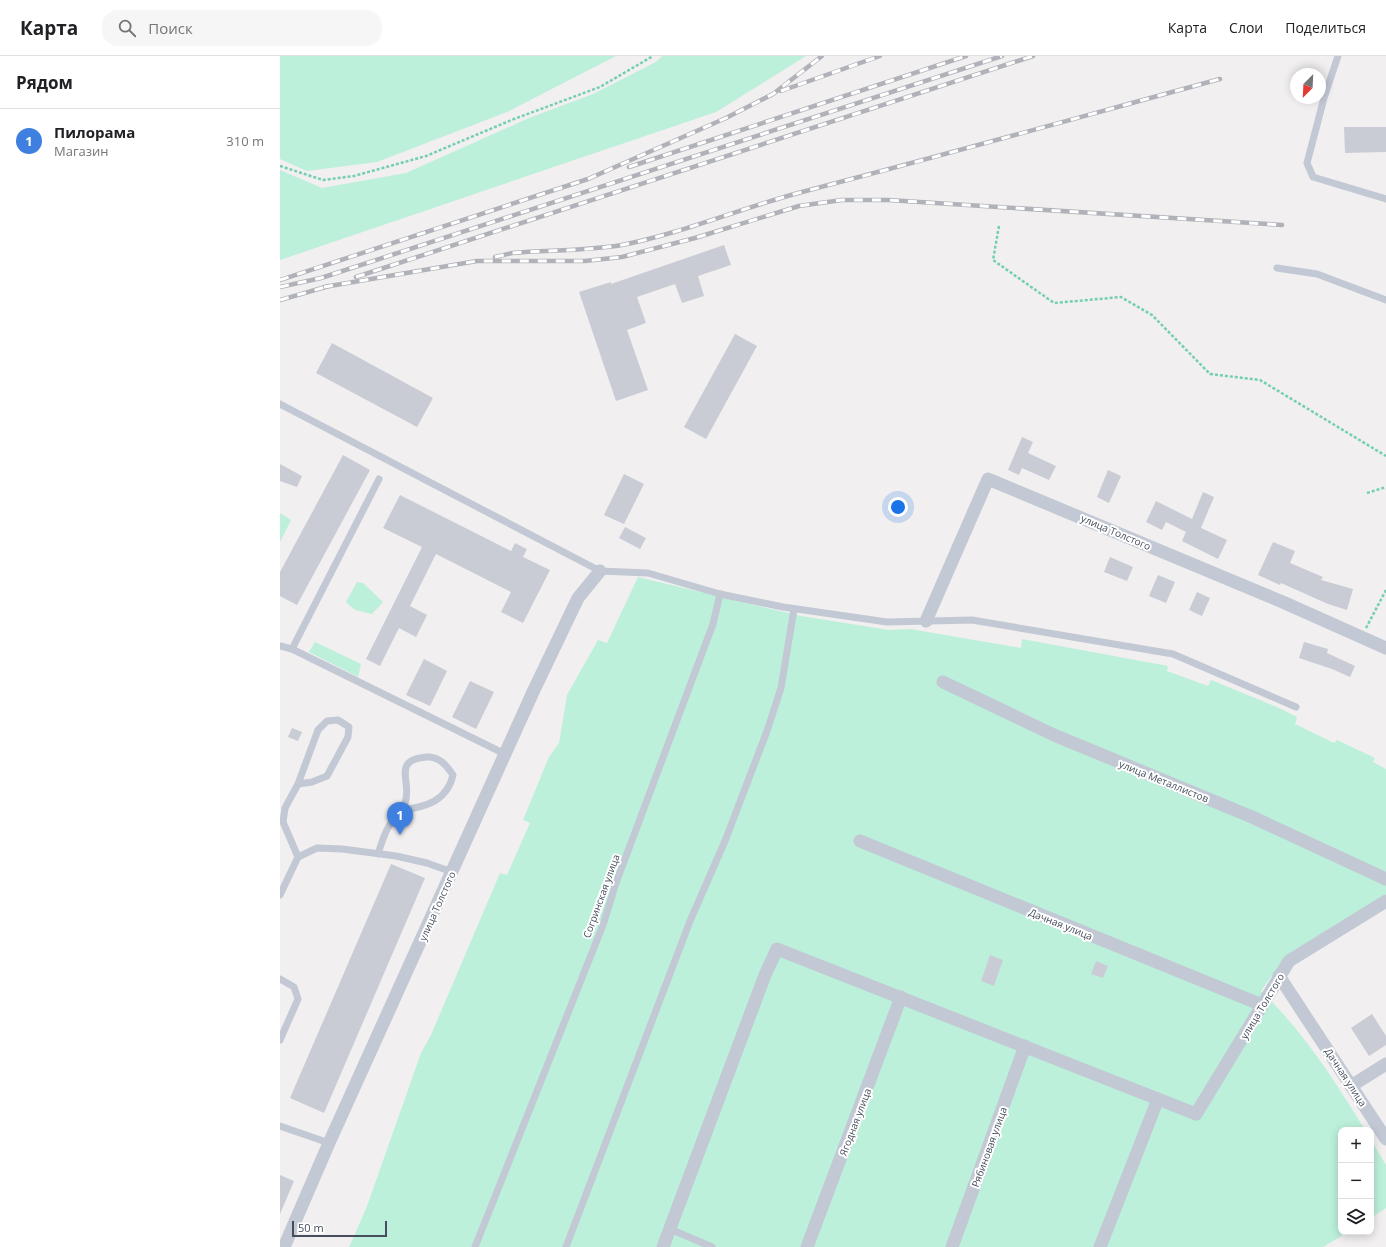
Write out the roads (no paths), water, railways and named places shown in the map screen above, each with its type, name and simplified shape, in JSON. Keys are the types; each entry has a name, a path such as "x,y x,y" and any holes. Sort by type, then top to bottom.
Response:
{"street":[{"name":"улица Толстого","path":"926,621 988,479 1285,603 1386,648"},
{"name":"улица Толстого","path":"284,1247 329,1143 533,692 578,598 600,571"},
{"name":"улица Металлистов","path":"943,682 1054,735 1252,817 1386,879"},
{"name":"Дачная улица","path":"860,841 1262,1005"},
{"name":"улица Толстого","path":"1158,1099 1196,1114 1289,961 1386,902"},
{"path":"663,1247 776,949 1158,1099 1100,1247"},
{"name":"Дачная улица","path":"1280,976 1386,1139"},
{"name":"Ягодная улица","path":"807,1247 901,998"},
{"name":"Рябиновая улица","path":"952,1247 1025,1046"},
{"path":"1351,1086 1386,1064"}],"lane":[{"path":"1338,56 1324,98 1307,163 1313,177 1386,199"},
{"path":"1277,268 1317,274 1386,300"},
{"path":"280,404 600,571 648,573 720,594 794,609 887,622 972,620 1173,654 1296,707"},
{"path":"292,649 379,479"},
{"name":"Согринская улица","path":"475,1247 603,925 616,883 713,624 720,594"},
{"path":"566,1247 690,920 725,841 767,731 781,688 794,609"},
{"path":"280,646 292,649 505,754"},
{"path":"298,784 327,776 348,737 349,727 338,720 327,721 318,730 298,784 285,808 283,822 298,857"},
{"path":"378,854 382,839 389,826 402,810 407,792 404,771 408,763 415,759 429,757 446,764 453,775 451,784 441,798 423,807 402,810"},
{"path":"280,895 298,857 317,848 378,854 427,863 452,872"},
{"path":"280,979 294,987 298,999 280,1040"},
{"path":"280,1126 329,1143"},
{"path":"670,1229 712,1247"}],"railway":[{"path":"280,280 588,179 726,118 773,94 822,56"},
{"path":"781,91 880,56"},
{"path":"629,167 966,56"},
{"path":"280,287 321,278 1002,56"},
{"path":"356,277 1033,56"},
{"path":"495,257 512,253 608,247 645,240 779,198 1220,79"},
{"path":"324,287 477,261 585,261 622,257 695,238 799,206 842,200 888,200 1282,225"},
{"path":"280,300 329,286"}],"place":[{"name":"Пилорама","path":"400,835"}]}
